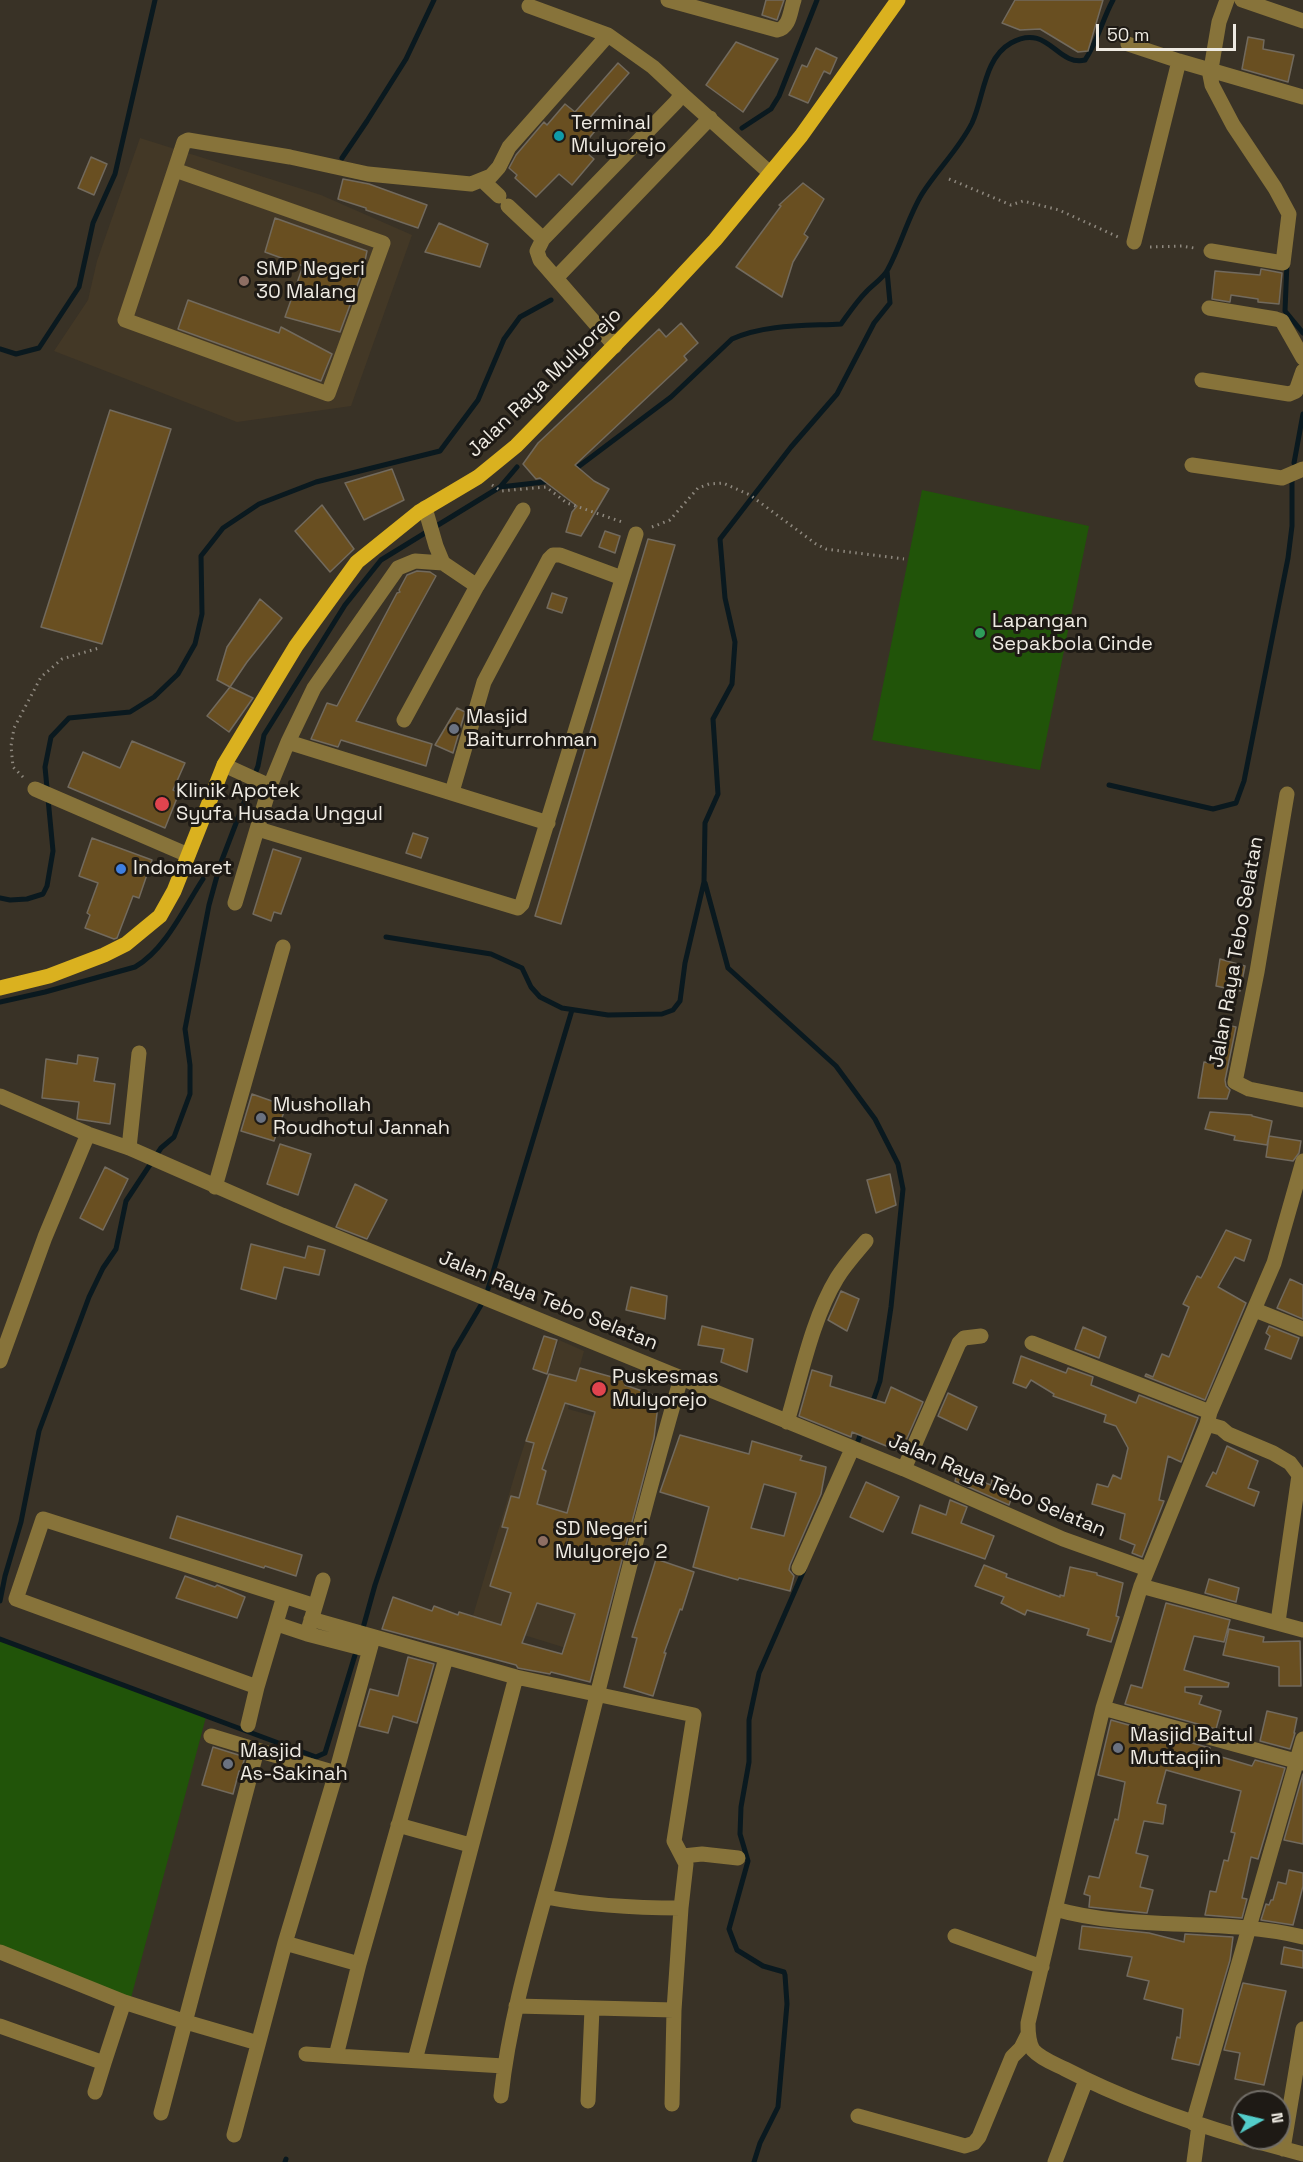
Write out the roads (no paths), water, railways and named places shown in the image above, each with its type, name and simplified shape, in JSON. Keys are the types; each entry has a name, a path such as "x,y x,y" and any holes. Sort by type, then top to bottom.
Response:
{"main road":[{"name":"Jalan Raya Mulyorejo","path":"0,988 49,976 126,944 160,916 174,891 224,765 296,646 357,561 425,508 496,464 615,345 715,240 801,136 898,0"}],"street":[{"path":"668,0 782,30 786,26 794,0"},
{"path":"1211,251 1283,263 1296,214 1275,188 1222,105 1212,85 1219,22 1227,0"},
{"path":"1242,0 1303,21"},
{"path":"529,6 608,35 653,67 770,173"},
{"path":"175,170 383,243 328,394 125,320 184,142 188,140 290,157 368,174 471,184 490,176 499,167 509,147 608,35"},
{"path":"1128,44 1179,62 1303,97"},
{"path":"1134,242 1179,62"},
{"path":"615,345 540,260 537,251 543,239 682,94"},
{"path":"556,278 710,118"},
{"path":"482,180 543,239"},
{"path":"1209,308 1282,321 1303,358"},
{"path":"1202,380 1288,394 1296,391 1303,372"},
{"path":"1192,465 1281,478 1303,469"},
{"path":"425,508 443,563"},
{"path":"404,720 477,586 523,510"},
{"path":"258,829 518,908 522,904 548,823 622,578 639,530"},
{"path":"452,792 484,682 549,559 553,555 560,555 622,578"},
{"path":"235,903 258,829 266,784 314,688 398,568 415,561 443,563 477,586"},
{"path":"288,742 548,823"},
{"path":"224,765 266,784"},
{"path":"35,789 188,855"},
{"name":"Jalan Raya Tebo Selatan","path":"1287,794 1257,972 1235,1082 1249,1089 1303,1100"},
{"path":"215,1187 283,947"},
{"path":"135,1151 139,1053"},
{"name":"Jalan Raya Tebo Selatan","path":"0,1096 88,1134 135,1151 215,1187 904,1469 1063,1539 1147,1569"},
{"path":"0,1361 45,1237 88,1134"},
{"path":"1231,2134 1196,2124 1086,2080 1042,2057 1034,2051 1028,2034 1028,2023 1103,1708 1141,1586 1274,1263 1303,1161"},
{"path":"788,1422 817,1323 828,1296 837,1278 866,1241"},
{"path":"1255,1310 1303,1329"},
{"path":"904,1469 959,1343 964,1338 981,1336"},
{"path":"1032,1343 1209,1418 1228,1434 1273,1453 1290,1463 1299,1475 1278,1622"},
{"path":"501,2096 504,2066 516,2006 681,1378"},
{"path":"799,1568 852,1449"},
{"path":"257,1686 16,1599 43,1519 284,1596 311,1620 371,1644 446,1658 516,1677 694,1715 674,1840 686,1864 674,2010 672,2104"},
{"path":"311,1620 323,1580"},
{"path":"1141,1586 1303,1630"},
{"path":"248,1725 257,1686 284,1596"},
{"path":"277,1624 311,1620"},
{"path":"234,2135 285,1943 336,1773 371,1644"},
{"path":"336,2056 359,1964 446,1658"},
{"path":"415,2060 516,1677"},
{"path":"1103,1708 1300,1762"},
{"path":"211,1736 336,1773"},
{"path":"1194,2162 1196,2124 1250,1927 1300,1762 1303,1739"},
{"path":"161,2114 257,1750"},
{"path":"399,1826 470,1845"},
{"path":"683,1856 702,1854 738,1858"},
{"path":"546,1897 584,1905 681,1908"},
{"path":"1055,1909 1095,1918 1250,1927 1282,1931 1303,1937"},
{"path":"955,1936 1042,1967"},
{"path":"285,1943 359,1964"},
{"path":"0,1952 124,2001 258,2043"},
{"path":"95,2091 124,2001"},
{"path":"516,2006 674,2010"},
{"path":"588,2101 592,2009"},
{"path":"0,2026 104,2063"},
{"path":"1291,2101 1303,2029"},
{"path":"858,2116 965,2146 970,2145 979,2137 1012,2057 1021,2048 1028,2034"},
{"path":"306,2054 504,2066"},
{"path":"1055,2162 1086,2080"},
{"path":"1287,2150 1303,2154"}],"waterway":[{"path":"0,349 16,354 39,348 79,287 93,223 115,174 155,0"},
{"path":"342,158 406,59 434,0"},
{"path":"742,128 771,109 779,96 817,0"},
{"path":"574,470 671,397 732,339 772,328 841,324 853,307 886,272 922,194 961,142 972,123 995,58 1011,43 1024,38 1034,38 1043,41 1067,57 1085,60 1113,0"},
{"path":"1287,262 1285,311 1303,333"},
{"path":"386,937 491,954 522,968 531,987 540,997 562,1008 608,1015 662,1014 673,1010 680,1001 685,963 704,882 705,823 718,794 713,719 732,684 735,642 725,598 720,539 791,447 837,394 874,323 890,303 887,271"},
{"path":"0,898 27,899 43,894 47,886 53,851 45,767 51,737 69,718 130,712 154,697 178,674 195,644 202,614 201,556 223,528 259,504 316,482 440,451 478,400 504,339 520,317 551,300"},
{"path":"1294,463 1303,414"},
{"path":"500,487 517,467"},
{"path":"0,1601 21,1522 39,1431 89,1297 103,1268 116,1249 126,1201 161,1148 174,1137 190,1094 190,1065 185,1029 209,905 220,865 258,766 264,735 345,605 381,560 500,487 544,482 551,479"},
{"path":"1109,785 1213,809 1236,803 1244,781 1288,558 1292,526 1292,480"},
{"path":"0,1002 135,967 156,950 165,939 203,879"},
{"path":"705,883 728,968 836,1066 875,1119 898,1164 903,1189 891,1307 880,1381 872,1404"},
{"path":"488,1289 572,1010"},
{"path":"363,1628 375,1585 454,1351 481,1305"},
{"path":"858,1441 862,1430"},
{"path":"754,2162 760,2143 778,2107 787,2004 785,1975 784,1972 763,1966 737,1950 729,1929 748,1861 740,1834 741,1807 749,1762 749,1720 759,1673 804,1570"},
{"path":"0,1639 316,1757 325,1753 355,1655"}],"place":[{"name":"Terminal Mulyorejo","path":"559,136"},
{"name":"SMP Negeri 30 Malang","path":"244,281"},
{"name":"Lapangan Sepakbola Cinde","path":"980,633"},
{"name":"Masjid Baiturrohman","path":"454,729"},
{"name":"Klinik Apotek Syufa Husada Unggul","path":"162,804"},
{"name":"Indomaret","path":"121,869"},
{"name":"Mushollah Roudhotul Jannah","path":"261,1118"},
{"name":"Puskesmas Mulyorejo","path":"599,1389"},
{"name":"SD Negeri Mulyorejo 2","path":"543,1541"},
{"name":"Masjid Baitul Muttaqiin","path":"1118,1748"},
{"name":"Masjid As-Sakinah","path":"228,1764"}]}
